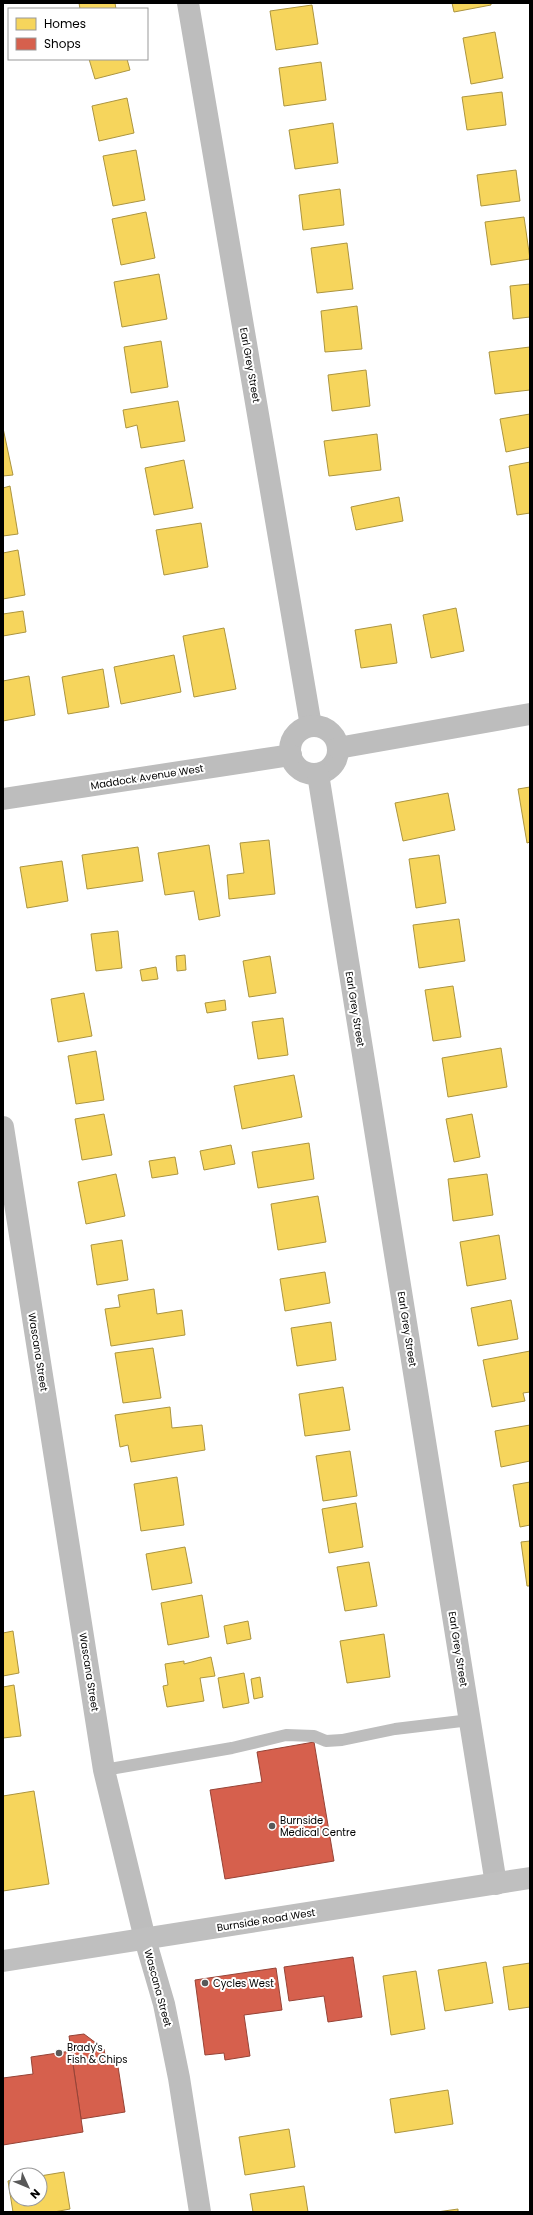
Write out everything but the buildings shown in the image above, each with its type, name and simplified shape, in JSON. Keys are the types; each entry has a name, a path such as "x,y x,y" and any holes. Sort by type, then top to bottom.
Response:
{"main road":[{"name":"Burnside Road West","path":"3,1962 530,1878"}],"street":[{"name":"Earl Grey Street","path":"188,3 311,726"},
{"path":"338,748 530,714"},
{"path":"311,726 318,727 332,734 338,748 335,762 330,768 318,774 303,772 293,762 290,747 297,733 311,726"},
{"name":"Maddock Avenue West","path":"3,799 291,755"},
{"name":"Earl Grey Street","path":"318,774 496,1884"},
{"name":"Wascana Street","path":"3,1127 104,1770 145,1940 164,2004 179,2078 200,2212"}],"lane":[{"path":"104,1770 232,1748 286,1735 314,1736 326,1741 342,1740 395,1729 470,1720"}],"place":[{"name":"Burnside Medical Centre","path":"272,1826"},
{"name":"Cycles West","path":"205,1983"},
{"name":"Brady's Fish & Chips","path":"59,2053"}]}
